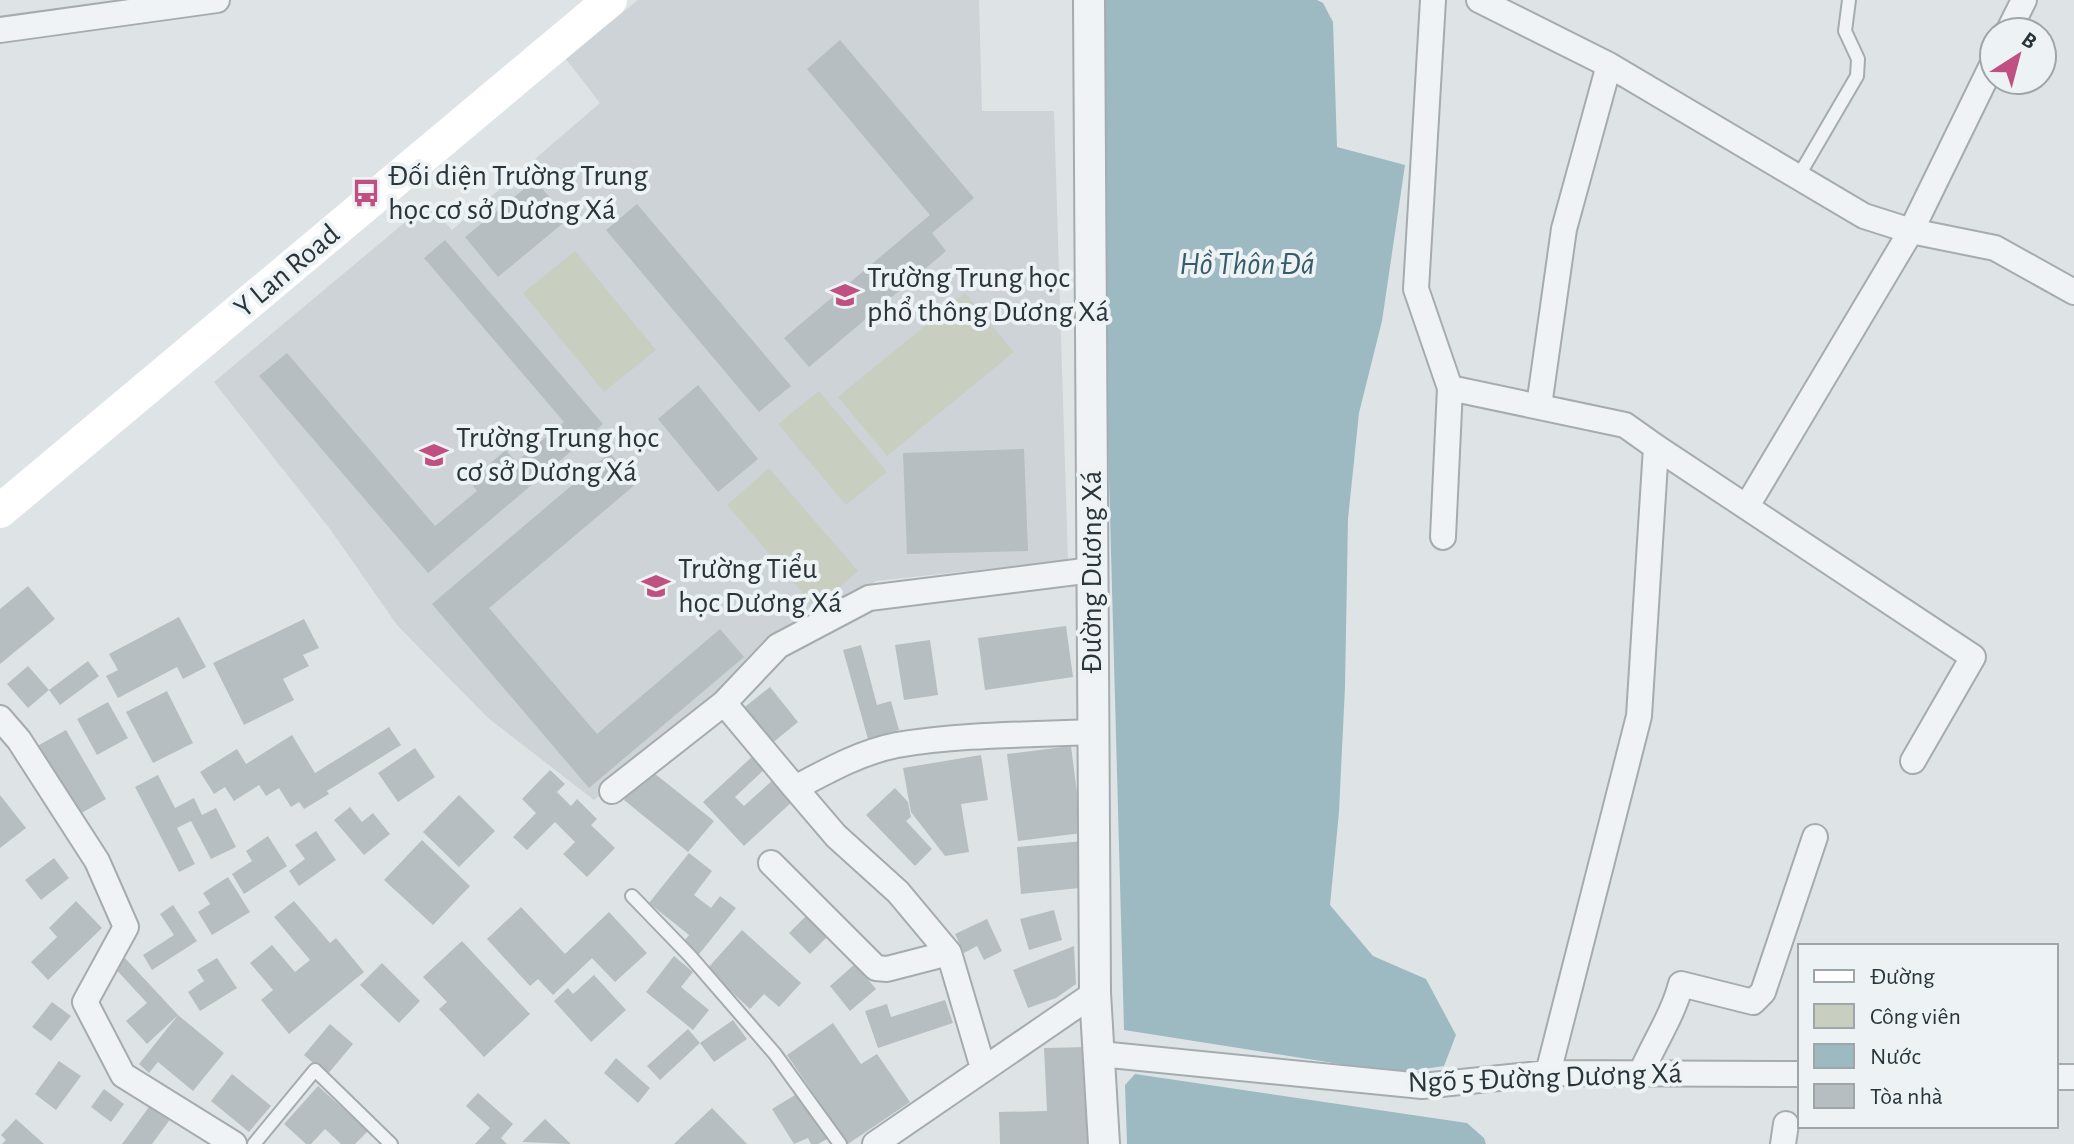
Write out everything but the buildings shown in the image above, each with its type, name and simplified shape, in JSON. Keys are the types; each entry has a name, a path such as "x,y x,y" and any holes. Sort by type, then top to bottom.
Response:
{"main road":[{"name":"Y Lan Road","path":"0,511 610,0"}],"street":[{"path":"0,30 217,0"},
{"name":"Đường Dương Xá","path":"1089,0 1095,993 1104,1144"},
{"path":"1433,0 1416,289 1450,388 1443,537"},
{"path":"1479,0 1507,7 1864,216 1911,231 1995,248 2074,292"},
{"path":"1539,406 1564,229 1609,65"},
{"path":"1747,506 1911,231 1978,94"},
{"path":"1450,388 1625,425 1973,657 1913,761"},
{"path":"1548,1073 1639,716 1656,447"},
{"path":"612,791 724,703 778,646 869,598 1092,570"},
{"path":"724,703 836,836 898,892 949,953 983,1068"},
{"path":"0,718 19,740 97,861 126,927 85,1002 123,1075 234,1144"},
{"path":"795,788 841,764 895,746 1093,732"},
{"path":"1641,1073 1664,1023 1675,1007 1681,984 1753,1002 1763,992 1815,837"},
{"path":"771,863 876,968 887,969 949,953"},
{"path":"875,1144 1095,993"},
{"name":"Ngõ 5 Đường Dương Xá","path":"1100,1054 1422,1086 1548,1073 1798,1074"}],"lane":[{"path":"1798,177 1857,76 1858,59 1845,31 1849,0"},
{"path":"632,896 690,956 775,1054 840,1144"},
{"path":"254,1144 315,1070 391,1144"}],"shaded area":[{"path":"638,0 979,0 982,111 1054,111 1068,560 876,581 720,698 594,800 488,718 397,625 330,529 214,382 428,203 452,230 600,103 566,59"}],"green space":[{"path":"575,251 656,350 604,392 523,293"},
{"path":"965,293 1014,352 887,456 838,397"},
{"path":"819,391 887,472 846,505 778,424"},
{"path":"769,468 858,571 816,608 727,505"}],"water":[{"name":"Hồ Thôn Đá","path":"1096,0 1317,0 1323,3 1333,22 1337,147 1405,165 1382,321 1359,413 1348,519 1345,687 1339,812 1330,905 1373,956 1426,979 1456,1035 1444,1066 1397,1073 1124,1030"},
{"path":"1135,1074 1467,1123 1484,1138 1486,1144 1127,1144 1125,1085"}],"place":[{"name":"Đối diện Trường Trung học cơ sở Dương Xá","path":"366,193"},
{"name":"Trường Trung học phổ thông Dương Xá","path":"845,295"},
{"name":"Trường Trung học cơ sở Dương Xá","path":"434,455"},
{"name":"Trường Tiểu học Dương Xá","path":"656,586"}]}
